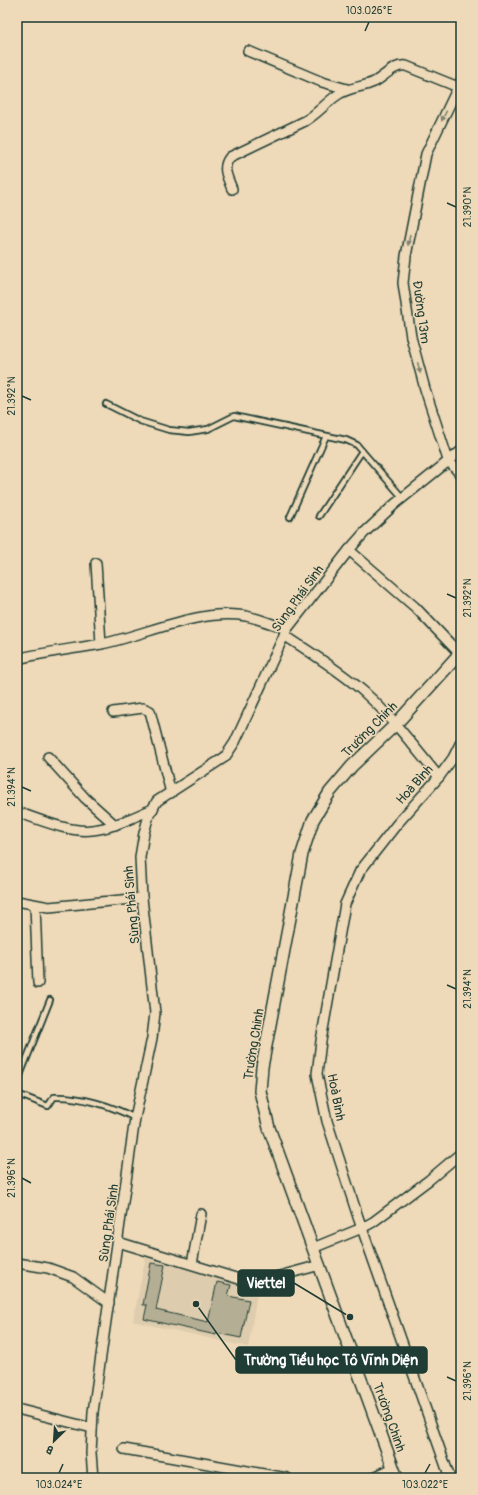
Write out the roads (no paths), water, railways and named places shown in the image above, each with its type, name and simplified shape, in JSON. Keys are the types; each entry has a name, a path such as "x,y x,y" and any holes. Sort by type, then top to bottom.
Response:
{"street":[{"path":"248,51 322,82 347,89"},
{"path":"232,189 225,168 225,163 230,157 314,116 337,95 347,89 373,82 401,65 460,84"},
{"name":"Đường 13m","path":"460,84 426,154 406,256 403,283 415,352 425,390 448,460 461,475"},
{"name":"Sùng Phái Sinh","path":"92,1478 92,1428 135,1118 152,1038 155,1013 142,898 140,857 144,833 153,809 158,801 214,765 228,752 247,718 285,632 349,550 402,497 461,451"},
{"path":"349,550 404,597 460,652"},
{"path":"96,562 101,644"},
{"path":"17,659 101,644 195,619 227,615 246,616 285,632 364,692 396,724 439,777"},
{"name":"Trường Chinh","path":"395,1473 269,1128 260,1091 262,1067 300,861 313,820 330,792 352,766 396,724 460,652"},
{"path":"113,712 143,708 150,711 171,793"},
{"name":"Hoà Bình","path":"450,1478 362,1228 327,1121 317,1074 321,1041 346,904 360,871 397,824 439,777 453,758 461,742"},
{"path":"48,757 85,798 115,825"},
{"path":"17,812 69,828 91,831 115,825 153,809"},
{"path":"17,901 49,907 142,898"},
{"path":"35,905 38,983"},
{"path":"314,1248 373,1222 429,1180 461,1153"},
{"path":"192,1264 200,1214"},
{"path":"118,1242 239,1279 253,1281 261,1281 320,1265"},
{"path":"17,1263 24,1262 48,1268 73,1277 109,1303"},
{"path":"17,1409 92,1428"},
{"path":"124,1449 288,1478"},
{"path":"372,1478 395,1473"}],"lane":[{"path":"106,404 140,421 169,430 189,432 208,429 234,416 346,440 362,451 402,497"},
{"path":"290,517 326,436"},
{"path":"319,516 362,451"},
{"path":"17,1083 50,1000"},
{"path":"17,1090 20,1095 48,1106 54,1097 68,1097 120,1110 135,1118"}],"place":[{"name":"Trường Tiểu học Tô Vĩnh Diện","path":"196,1304"},
{"name":"Viettel","path":"350,1317"}]}
